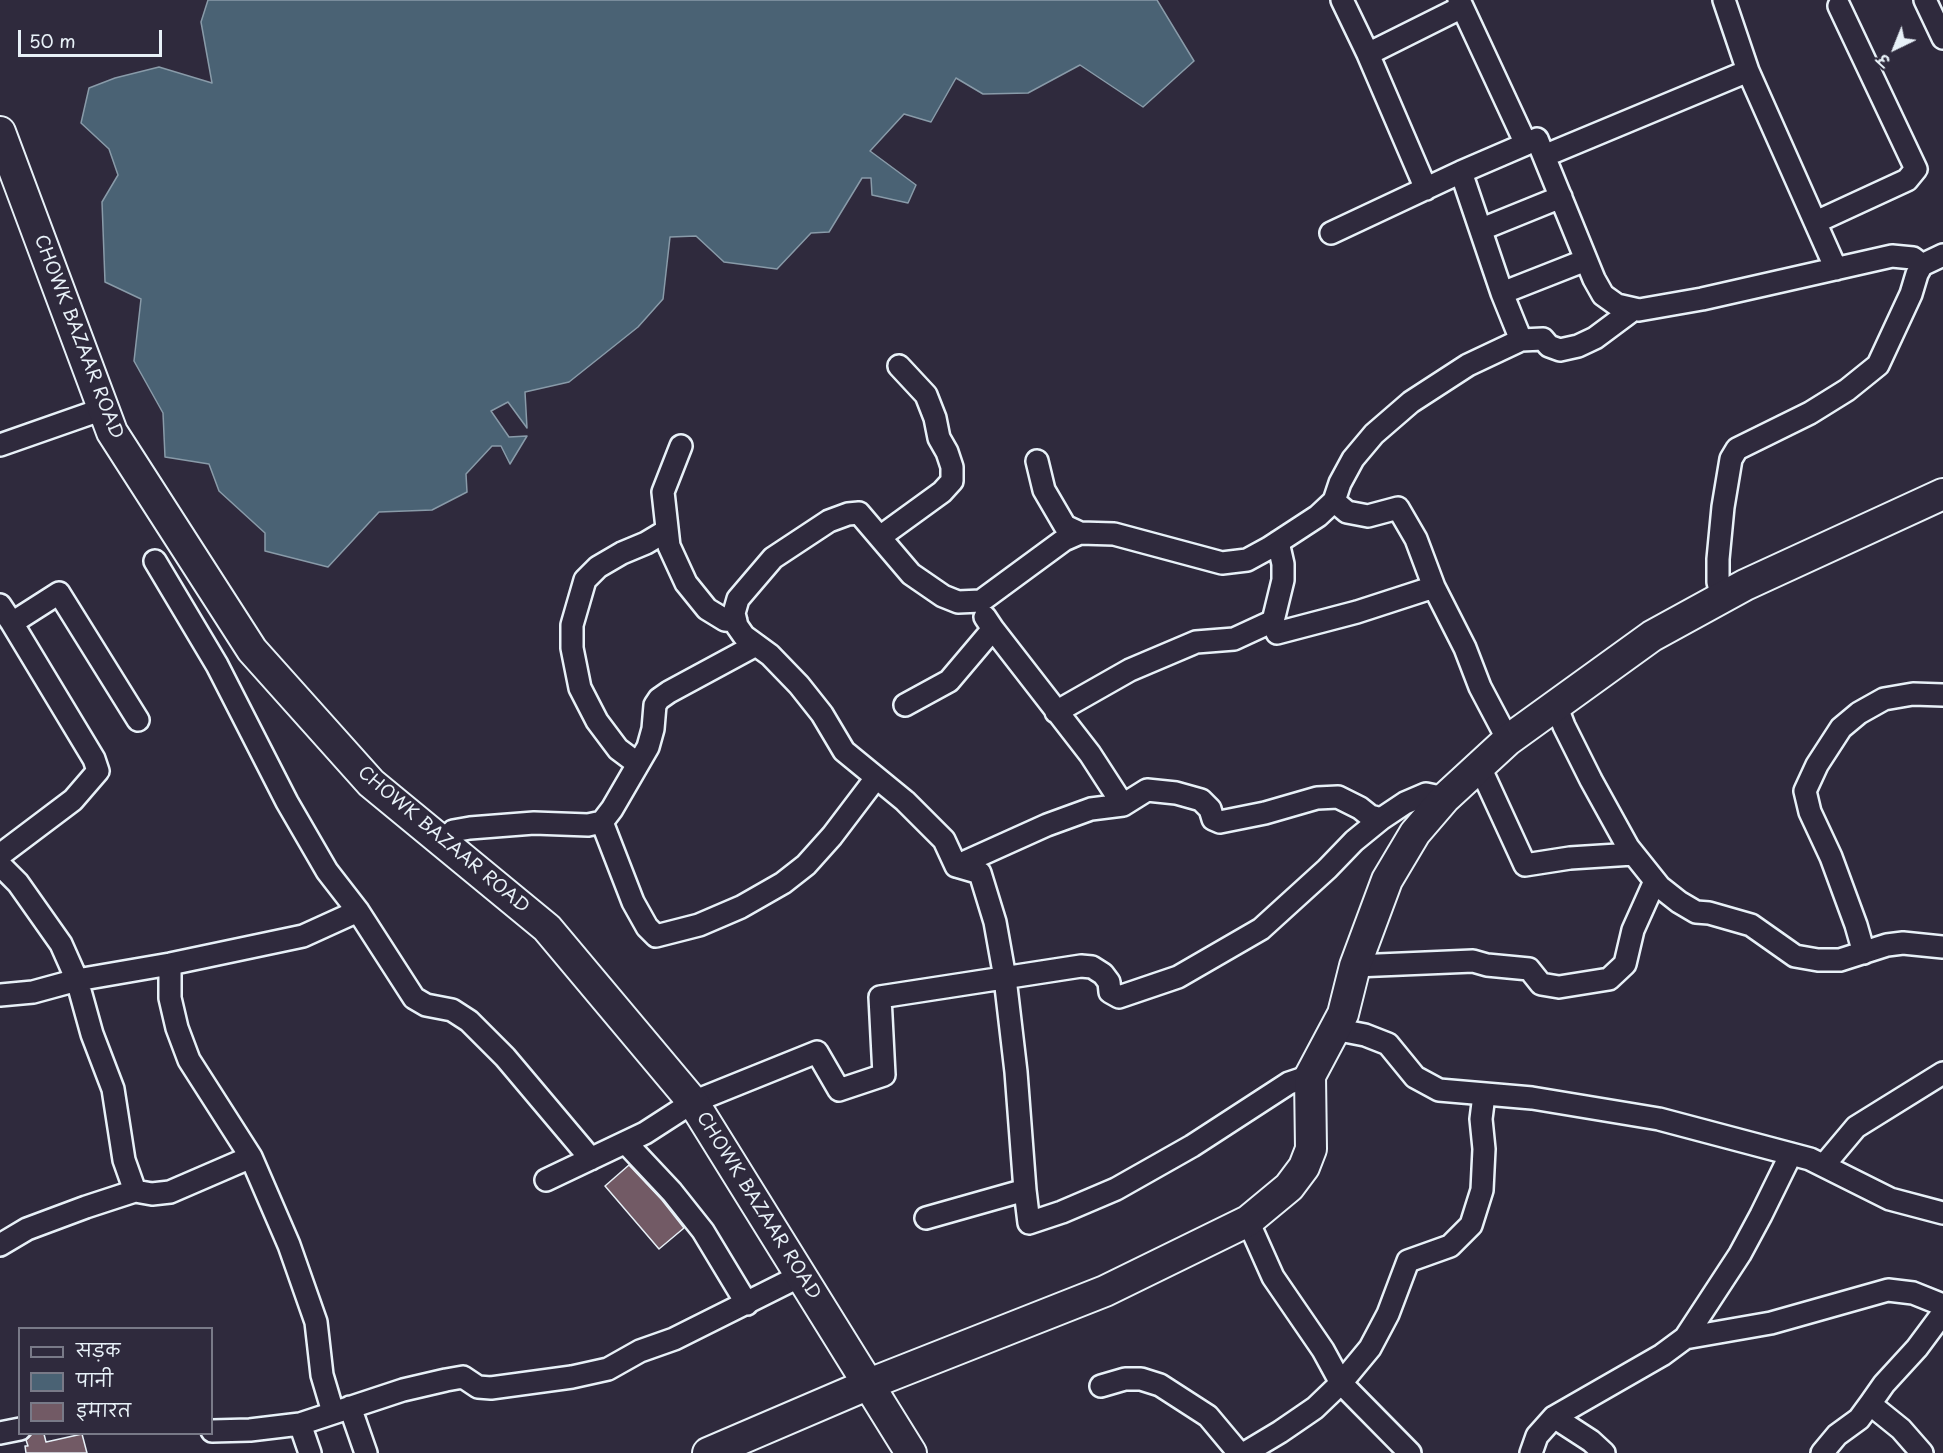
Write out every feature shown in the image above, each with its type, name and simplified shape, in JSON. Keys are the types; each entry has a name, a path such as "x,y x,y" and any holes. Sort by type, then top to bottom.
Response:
{"street":[{"path":"1341,0 1368,54 1426,189"},
{"path":"1724,0 1748,71 1836,269"},
{"path":"1925,0 1943,38"},
{"path":"1368,54 1461,4 1526,144"},
{"path":"1816,222 1907,180 1916,169 1839,6"},
{"path":"1544,156 1748,71"},
{"name":"CHOWK BAZAAR ROAD","path":"0,132 112,432 252,650 371,783 547,928 693,1102 911,1453"},
{"path":"1331,233 1537,139 1586,260 1603,295 1617,305 1639,310 1702,299 1892,256 1913,258 1922,265"},
{"path":"1461,172 1502,293 1521,340"},
{"path":"1482,229 1561,197"},
{"path":"1722,598 1718,582 1718,559 1731,459 1746,443 1810,413 1847,390 1878,365 1922,265 1943,255"},
{"path":"1502,293 1586,260"},
{"path":"1038,461 1044,490 1065,526 1080,533 1114,534 1222,563 1247,560 1318,516 1334,501 1340,483 1353,459 1374,434 1411,402 1468,365 1521,340 1543,339 1549,346 1560,350 1578,346 1595,338 1634,309"},
{"path":"880,537 942,492 952,481 952,467 939,438 935,418 926,395 898,366"},
{"path":"0,445 103,409"},
{"path":"681,446 663,492 669,546 693,592 707,609 725,620 736,621"},
{"path":"708,1453 869,1383 1105,1291 1248,1221 1289,1188 1304,1167 1311,1149 1310,1076 1343,1014 1355,966 1387,880 1415,833 1445,798 1508,740 1652,636 1745,585 1943,494"},
{"path":"1334,501 1347,512 1368,516 1398,508 1416,539 1434,586 1465,648 1480,687 1508,740"},
{"path":"1080,533 1064,540 981,601 958,602 911,574 859,513 848,514 829,521 773,558 738,598 734,613 744,636 781,666 799,685 822,714 844,752 905,801 944,840 956,866 980,873 995,922 1005,978 1029,1223 1116,1189 1192,1146 1289,1083 1310,1076"},
{"path":"638,764 618,748 604,730 580,688 572,648 572,625 585,580 598,567 666,531"},
{"path":"1278,542 1283,564 1283,580 1273,621 1277,633 1357,612 1434,586"},
{"path":"155,561 217,665 304,832 327,871 358,911 414,998 426,1005 453,1010 470,1021 505,1057 591,1159"},
{"path":"12,622 59,593 138,720"},
{"path":"975,602 993,629 1090,754 1123,805"},
{"path":"0,605 94,759 98,771 73,800 0,855"},
{"path":"1056,712 1139,666 1196,642 1234,639 1273,621"},
{"path":"905,705 949,681 993,629"},
{"path":"444,843 453,831 470,828 534,823 588,825 602,822 648,747 653,729 655,705 659,699 756,645"},
{"path":"1863,953 1856,925 1831,857 1810,812 1805,791 1817,765 1841,728 1859,713 1884,699 1913,694 1943,695"},
{"path":"1556,705 1564,726 1596,789 1633,854 1655,881 1679,902 1696,912 1709,913 1751,925 1795,956 1818,960 1840,960 1887,945 1903,943 1943,947"},
{"path":"1479,765 1526,865 1570,858 1633,854"},
{"path":"602,822 633,902 647,927 656,936 699,925 741,908 783,883 806,865 832,836 876,778"},
{"path":"956,866 1047,825 1091,810 1123,805 1147,790 1176,793 1200,800 1210,808 1213,819 1220,822 1265,813 1317,798 1338,797 1370,816 1381,819"},
{"path":"546,1180 626,1143 693,1102 817,1052 839,1090 884,1075 880,997 1065,967 1092,967 1103,974 1109,982 1110,992 1119,997 1178,977 1261,929 1328,869 1354,841 1381,819 1405,803 1426,795 1445,798"},
{"path":"0,865 18,883 62,944 77,980 92,1034 112,1089 124,1160 135,1191"},
{"path":"1355,966 1473,961 1487,965 1529,969 1541,984 1559,987 1609,979 1625,964 1633,930 1655,881"},
{"path":"0,996 33,992 77,980 170,964 303,936 358,911"},
{"path":"170,964 170,998 177,1028 189,1060 251,1157 289,1245 316,1322 322,1375 366,1453"},
{"path":"1334,1029 1365,1035 1388,1044 1416,1077 1439,1090 1532,1098 1659,1119 1791,1154 1824,1165 1890,1200 1943,1212"},
{"path":"1824,1165 1856,1127 1943,1073"},
{"path":"1245,1453 1315,1408 1341,1383 1370,1348 1388,1314 1408,1261 1450,1246 1471,1225 1482,1190 1484,1149 1481,1119 1484,1095"},
{"path":"626,1143 672,1192 704,1231 747,1304"},
{"path":"1531,1453 1538,1436 1554,1417 1662,1354 1685,1338 1740,1254 1791,1154"},
{"path":"0,1245 27,1229 135,1191 152,1194 170,1192 251,1157"},
{"path":"926,1218 1025,1190"},
{"path":"1248,1221 1273,1277 1323,1350 1341,1383 1410,1453"},
{"path":"213,1431 250,1430 300,1424 403,1390 463,1377 478,1387 491,1388 572,1377 608,1369 639,1351 674,1339 802,1275"},
{"path":"1685,1338 1771,1323 1888,1290 1913,1293 1943,1305"},
{"path":"1822,1453 1837,1435 1858,1419 1943,1313"},
{"path":"1101,1386 1125,1378 1141,1379 1160,1385 1208,1416 1239,1453"},
{"path":"1870,1404 1901,1429 1923,1453"},
{"path":"1554,1417 1591,1441 1604,1453"},
{"path":"300,1424 310,1453"},
{"path":"0,1433 18,1429"}],"water":[{"path":"208,0 1157,0 1194,61 1143,107 1080,65 1028,93 983,94 956,78 931,122 904,114 870,151 916,185 908,203 872,195 871,178 862,178 829,232 811,233 777,269 724,262 696,236 670,237 663,299 638,327 569,382 525,392 527,428 508,402 491,411 509,437 527,436 510,464 501,446 492,446 466,474 467,492 432,510 379,512 328,567 265,551 265,533 219,491 209,464 165,457 163,413 134,361 141,299 105,282 102,202 118,175 109,149 81,123 89,88 115,78 159,67 212,83 201,22"}],"building":[{"path":"629,1165 662,1200 684,1228 659,1249 605,1186"},
{"path":"31,1435 44,1435 46,1442 82,1435 87,1453 26,1453 25,1446 28,1446 26,1440"}]}
